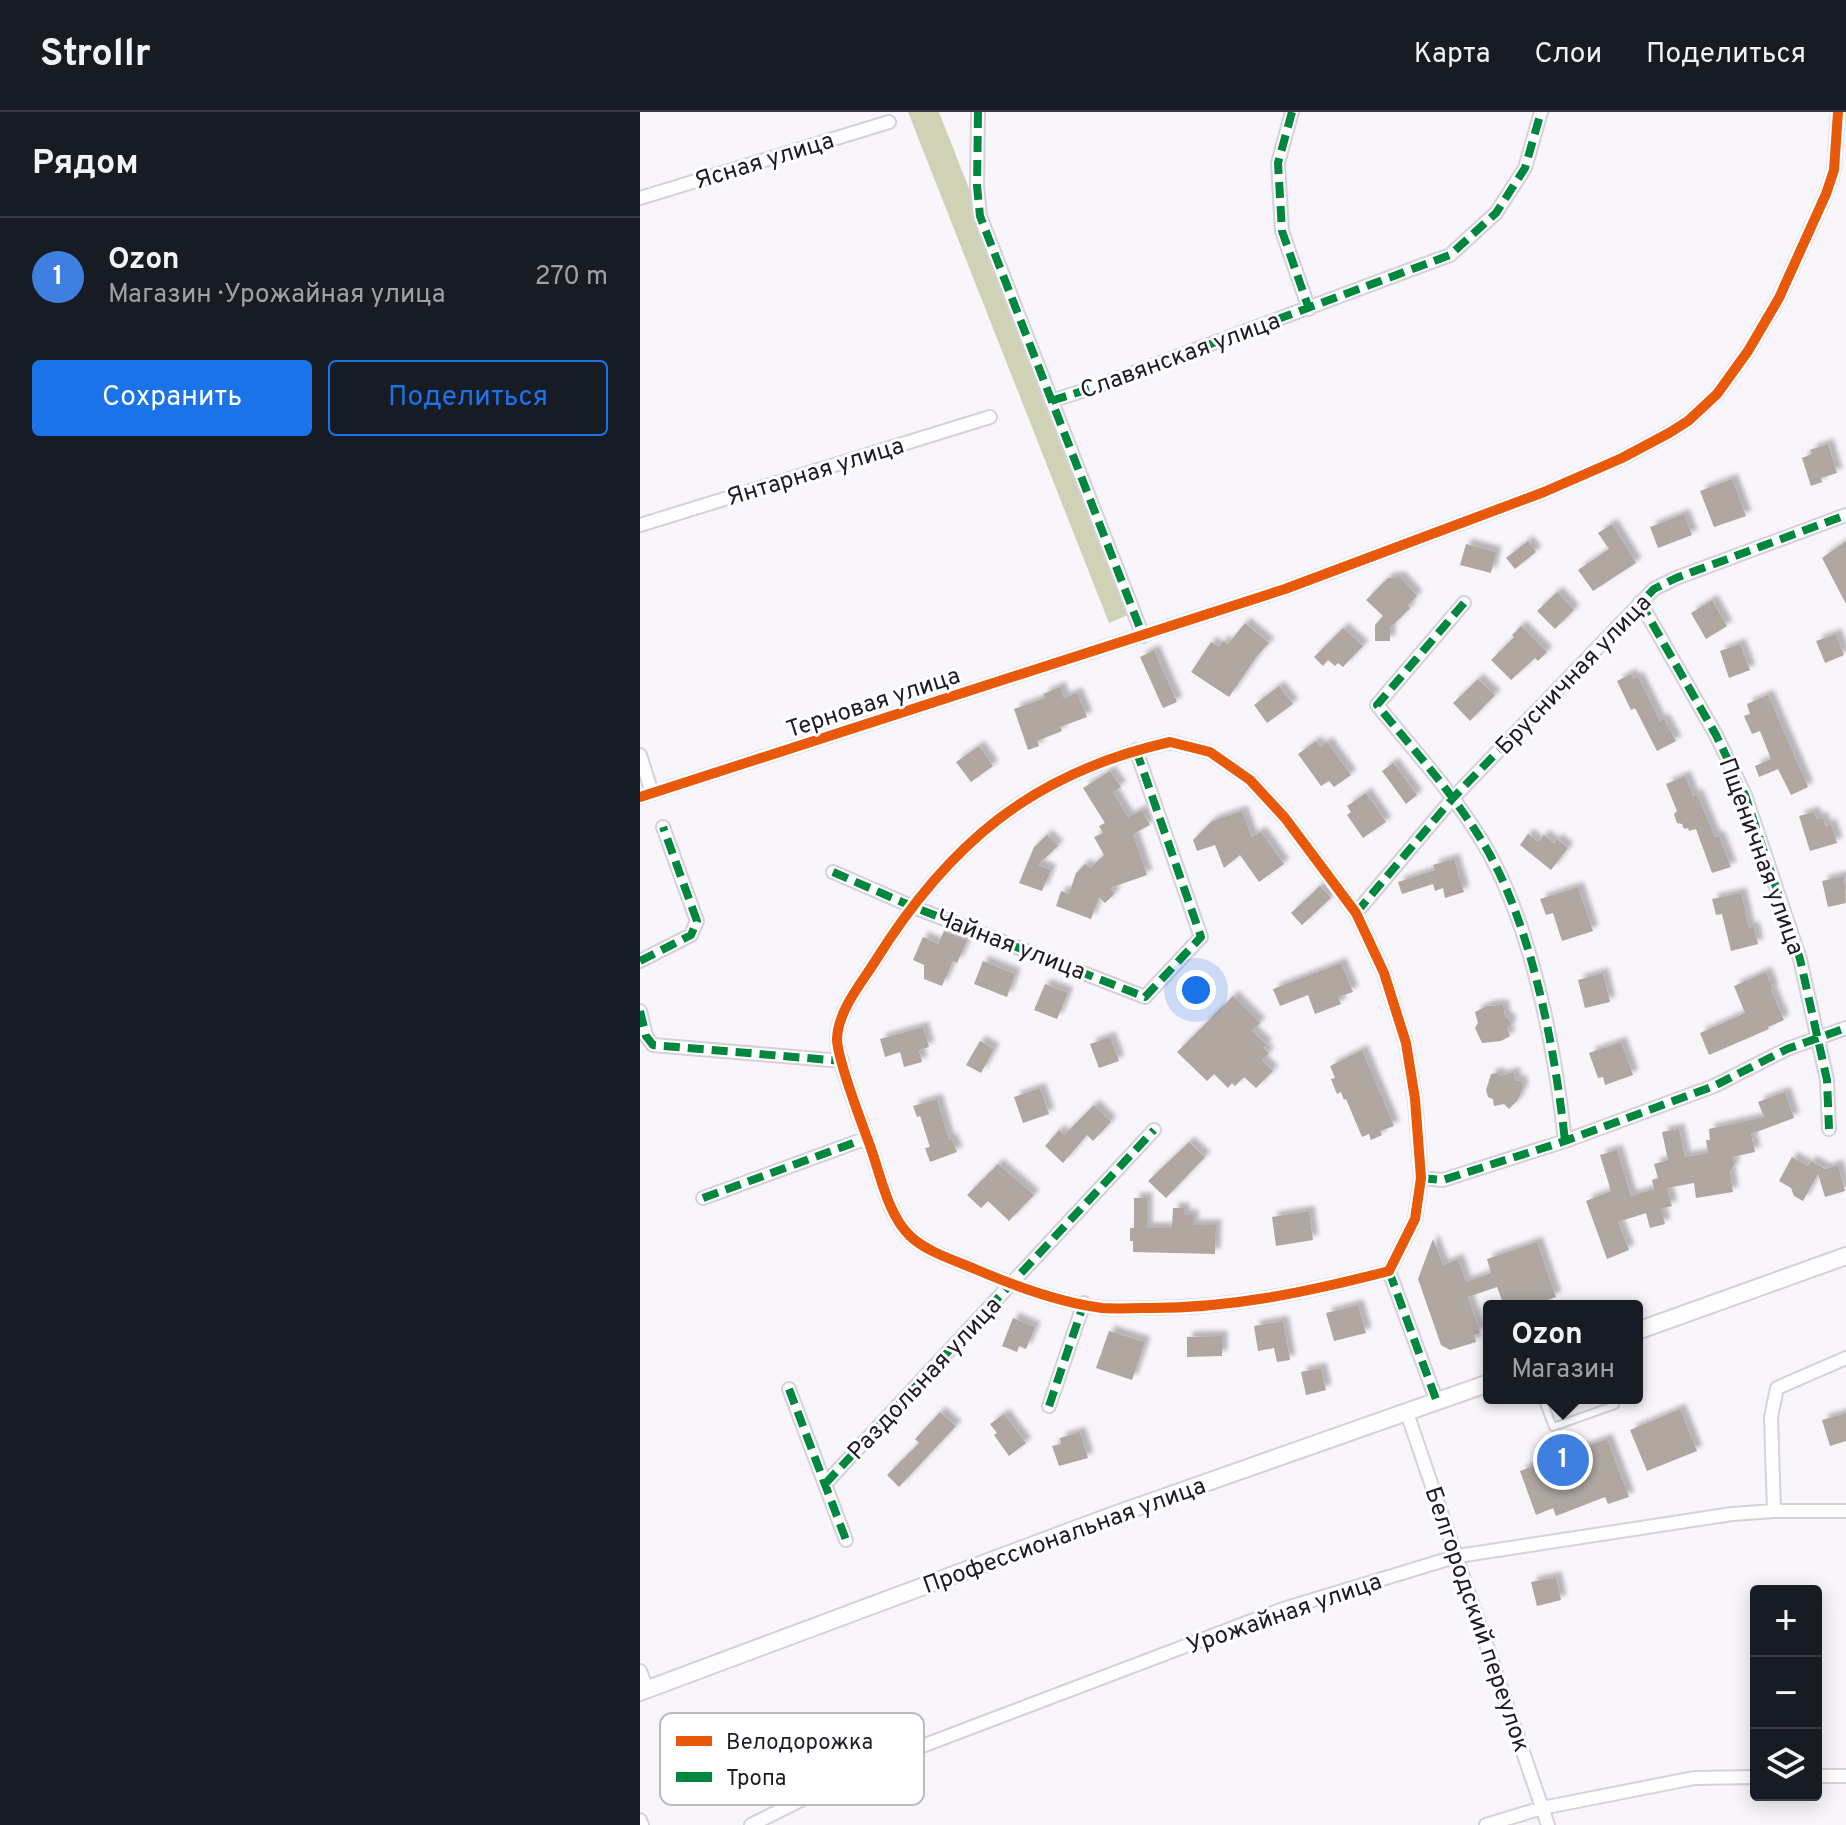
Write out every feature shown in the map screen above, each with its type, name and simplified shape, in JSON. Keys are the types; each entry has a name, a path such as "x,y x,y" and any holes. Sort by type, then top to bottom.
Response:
{"street":[{"path":"978,112 977,186 980,216 1143,636"},
{"name":"Славянская улица","path":"1292,112 1278,163 1282,231 1309,309"},
{"name":"Славянская улица","path":"1051,401 1450,255 1496,213 1525,168 1541,112"},
{"name":"Терновая улица","path":"646,795 1285,589 1544,492 1622,458 1688,421 1717,394 1748,351 1793,270 1819,215 1834,170 1838,112"},
{"name":"Ясная улица","path":"640,198 889,122"},
{"name":"Янтарная улица","path":"640,525 990,417"},
{"name":"Брусничная улица","path":"1356,913 1453,798 1654,589 1846,515"},
{"name":"Пщеничная улица","path":"1640,602 1716,735 1745,795 1800,959 1827,1080 1829,1129"},
{"path":"1464,603 1377,705 1453,798 1483,843 1516,913 1548,1029 1565,1141"},
{"path":"1389,1271 1233,1305 1175,1309 1102,1308 1011,1285 929,1249 911,1237 896,1217 867,1138 837,1041 845,1012 911,906 939,873 978,836 1024,799 1069,774 1136,750 1170,742 1210,752 1250,780 1311,850 1356,913 1384,973 1406,1043 1415,1099 1421,1178 1415,1219 1389,1271 1437,1402"},
{"name":"Чайная улица","path":"833,872 911,906 1145,997 1201,937 1136,750"},
{"path":"640,755 646,795"},
{"path":"640,961 691,935 697,921 663,827"},
{"path":"640,1011 646,1036 653,1045 842,1061"},
{"path":"1421,1178 1443,1180 1565,1141 1714,1086 1787,1049 1846,1028"},
{"name":"Раздольная улица","path":"825,1484 1154,1130"},
{"path":"703,1198 867,1138"},
{"path":"1643,1329 1846,1256"},
{"path":"1049,1406 1084,1303"},
{"path":"1774,1511 1771,1417 1777,1388 1846,1358"},
{"name":"Профессиональная улица","path":"644,1691 1114,1515 1483,1385"},
{"name":"Раздольная улица","path":"789,1389 846,1540"},
{"name":"Белгородский переулок","path":"1407,1413 1548,1825"},
{"name":"Урожайная улица","path":"924,1745 1283,1609 1458,1556 1655,1525 1774,1511 1846,1511"},
{"path":"640,1671 644,1691"},
{"path":"1822,1776 1846,1776"},
{"path":"1486,1825 1542,1808 1694,1778 1750,1777"},
{"name":"Урожайная улица","path":"751,1825 791,1805"}],"lane":[{"path":"1544,1404 1553,1427 1607,1404"}],"green space":[{"path":"908,112 939,112 1126,590 1130,614 1109,623"}],"building":[{"path":"1828,444 1837,473 1821,478 1822,482 1811,486 1802,458 1812,454 1810,450"},
{"path":"1732,479 1746,516 1714,527 1700,491"},
{"path":"1684,514 1692,535 1658,548 1650,527"},
{"path":"1612,524 1636,563 1593,591 1578,570 1609,549 1598,533"},
{"path":"1528,541 1536,552 1515,569 1506,558"},
{"path":"1846,541 1846,604 1822,558"},
{"path":"1466,544 1496,552 1491,573 1460,565"},
{"path":"1400,577 1417,596 1390,628 1390,641 1375,641 1375,625 1383,616 1366,600 1388,578"},
{"path":"1557,592 1574,610 1555,629 1537,611"},
{"path":"1712,600 1727,626 1706,639 1691,613"},
{"path":"1245,623 1269,643 1229,697 1191,672 1211,642 1219,647 1223,641 1228,644"},
{"path":"1521,626 1547,652 1538,661 1535,658 1511,680 1491,660"},
{"path":"1343,628 1363,646 1343,667 1338,663 1335,666 1328,660 1323,666 1314,657"},
{"path":"1836,634 1844,655 1825,663 1816,641"},
{"path":"1740,644 1750,670 1729,678 1720,651"},
{"path":"1154,650 1177,702 1163,708 1140,657"},
{"path":"1631,674 1633,679 1638,677 1660,721 1664,719 1676,741 1657,751 1617,681"},
{"path":"1478,679 1495,695 1470,721 1453,703"},
{"path":"1279,686 1293,704 1267,723 1254,705"},
{"path":"1060,687 1064,698 1077,693 1087,717 1060,727 1062,731 1037,741 1039,746 1028,750 1014,709 1045,698 1043,694"},
{"path":"1768,695 1808,787 1791,795 1778,769 1759,777 1755,766 1771,759 1760,731 1752,734 1744,716 1750,714 1747,704"},
{"path":"1316,741 1320,747 1327,742 1351,775 1334,787 1329,781 1321,786 1298,754"},
{"path":"979,746 993,766 971,782 956,762"},
{"path":"1393,763 1417,795 1406,804 1382,771"},
{"path":"1110,771 1121,787 1113,792 1128,817 1142,810 1150,825 1133,834 1147,875 1110,888 1115,893 1105,903 1099,897 1091,919 1056,906 1061,891 1069,894 1076,873 1085,864 1090,868 1104,855 1094,837 1103,833 1099,826 1105,823 1083,788"},
{"path":"1685,776 1693,796 1697,794 1715,837 1719,836 1731,867 1712,873 1696,829 1689,831 1677,823 1674,814 1677,811 1666,784"},
{"path":"1366,793 1386,822 1363,838 1347,815 1351,812 1347,806"},
{"path":"1242,811 1252,837 1261,832 1284,864 1259,882 1240,855 1224,868 1215,845 1197,851 1193,840 1212,821"},
{"path":"1814,812 1817,819 1823,817 1825,826 1831,824 1837,843 1810,851 1799,816"},
{"path":"1528,834 1538,842 1544,835 1554,843 1557,839 1568,848 1551,870 1520,845"},
{"path":"1047,835 1058,846 1038,865 1051,870 1042,891 1019,883 1034,847"},
{"path":"1454,859 1464,892 1445,898 1443,888 1435,891 1433,884 1402,894 1398,882 1435,870 1433,865"},
{"path":"1844,876 1846,903 1828,907 1822,881"},
{"path":"1320,886 1331,898 1302,925 1291,913"},
{"path":"1578,887 1593,931 1562,941 1553,913 1546,915 1540,899"},
{"path":"1741,893 1749,928 1754,927 1758,944 1731,951 1722,914 1716,915 1712,899"},
{"path":"944,931 967,941 957,963 953,961 942,986 924,979 924,965 913,960 923,937 938,944"},
{"path":"983,961 1015,974 1007,997 974,984"},
{"path":"1341,963 1353,992 1338,997 1341,1004 1315,1014 1308,995 1280,1006 1273,989"},
{"path":"1766,972 1784,1020 1709,1055 1700,1033 1745,1013 1734,986"},
{"path":"1603,973 1610,1002 1585,1008 1578,980"},
{"path":"1045,984 1068,993 1057,1019 1034,1010"},
{"path":"1233,996 1260,1023 1252,1031 1267,1045 1263,1048 1269,1053 1262,1060 1273,1071 1256,1088 1244,1077 1228,1088 1214,1074 1207,1081 1177,1052"},
{"path":"1503,1005 1505,1017 1511,1025 1507,1029 1510,1036 1501,1041 1482,1043 1475,1028 1478,1023 1475,1012 1487,1006"},
{"path":"923,1027 929,1047 919,1050 922,1062 904,1067 900,1052 885,1057 880,1039"},
{"path":"1110,1037 1119,1061 1099,1068 1090,1044"},
{"path":"980,1041 994,1049 981,1073 966,1065"},
{"path":"1621,1042 1633,1075 1605,1085 1603,1077 1598,1078 1589,1053"},
{"path":"1362,1050 1394,1126 1380,1131 1382,1135 1371,1140 1369,1134 1362,1137 1346,1099 1341,1092 1337,1094 1331,1079 1335,1078 1330,1066"},
{"path":"1514,1072 1516,1081 1521,1080 1523,1088 1517,1101 1509,1109 1504,1104 1494,1106 1486,1090 1491,1074 1501,1076"},
{"path":"1040,1088 1049,1114 1023,1123 1014,1097"},
{"path":"1785,1092 1794,1118 1751,1134 1755,1152 1733,1157 1734,1165 1730,1172 1733,1192 1696,1198 1694,1183 1667,1188 1672,1206 1661,1209 1665,1224 1650,1228 1646,1213 1618,1222 1629,1250 1607,1259 1586,1201 1611,1191 1600,1155 1617,1150 1631,1196 1654,1189 1652,1180 1658,1178 1654,1164 1668,1160 1662,1132 1679,1129 1685,1157 1708,1153 1706,1140 1710,1140 1709,1129 1764,1117 1758,1102"},
{"path":"937,1099 949,1140 952,1139 957,1152 930,1162 925,1148 930,1147 920,1116 917,1117 913,1106"},
{"path":"1094,1105 1111,1122 1093,1141 1087,1135 1063,1163 1045,1146 1059,1130 1064,1135"},
{"path":"1189,1142 1205,1157 1166,1198 1148,1181"},
{"path":"1792,1157 1808,1166 1811,1161 1825,1169 1838,1165 1845,1191 1825,1197 1818,1174 1803,1201 1794,1196 1791,1188 1779,1181"},
{"path":"998,1164 1034,1195 1009,1221 988,1201 981,1208 967,1195"},
{"path":"1134,1198 1147,1198 1147,1228 1172,1228 1173,1208 1184,1208 1184,1215 1193,1215 1193,1225 1216,1225 1215,1254 1133,1252 1130,1228 1134,1228"},
{"path":"1309,1211 1313,1240 1276,1246 1272,1217"},
{"path":"1433,1239 1443,1265 1458,1259 1466,1282 1491,1273 1487,1259 1537,1242 1556,1297 1547,1300 1502,1300 1497,1287 1468,1297 1480,1333 1474,1335 1476,1342 1450,1350 1441,1345 1418,1279"},
{"path":"1358,1305 1366,1333 1334,1341 1326,1313"},
{"path":"1013,1318 1035,1327 1026,1349 1019,1346 1017,1352 1002,1346"},
{"path":"1283,1321 1290,1360 1277,1362 1274,1348 1258,1351 1254,1326"},
{"path":"1109,1331 1145,1342 1132,1380 1096,1368"},
{"path":"1222,1336 1222,1356 1187,1357 1187,1337"},
{"path":"1321,1368 1326,1390 1306,1395 1301,1372"},
{"path":"1680,1409 1697,1451 1647,1471 1630,1430"},
{"path":"940,1412 956,1426 899,1487 887,1475 919,1443 915,1439"},
{"path":"1846,1413 1846,1441 1830,1446 1822,1420"},
{"path":"1004,1414 1026,1443 1009,1456 990,1424"},
{"path":"1080,1432 1088,1458 1059,1466 1052,1446 1061,1444 1060,1438"},
{"path":"1607,1439 1629,1497 1608,1504 1605,1497 1556,1516 1553,1508 1536,1515 1520,1471"},
{"path":"1556,1577 1561,1600 1537,1606 1531,1582"}],"marked path":[{"path":"978,112 977,186 980,216 1143,636"},
{"path":"1292,112 1278,163 1282,231 1309,309"},
{"path":"1051,401 1450,255 1496,213 1525,168 1541,112"},
{"path":"1356,913 1453,798 1654,589 1846,515"},
{"path":"1640,602 1716,735 1745,795 1800,959 1827,1080 1829,1129"},
{"path":"1464,603 1377,705 1458,805 1499,873 1514,909 1538,986 1555,1066 1565,1141"},
{"path":"833,872 911,906 1145,997 1201,937 1136,750"},
{"path":"640,961 691,935 697,921 663,827"},
{"path":"640,1011 646,1036 653,1045 842,1061"},
{"path":"1421,1178 1443,1180 1565,1141 1714,1086 1787,1049 1846,1028"},
{"path":"825,1484 1154,1130"},
{"path":"703,1198 867,1138"},
{"path":"1389,1271 1437,1402"},
{"path":"1049,1406 1084,1303"},
{"path":"789,1389 846,1540"}],"cycle path":[{"path":"640,797 1285,589 1544,492 1622,458 1669,433 1688,421 1717,394 1748,351 1779,298 1834,170 1838,112"},
{"path":"1170,742 1210,752 1250,780 1285,818 1356,913 1384,973 1406,1043 1415,1099 1421,1178 1415,1219 1389,1271 1298,1292 1206,1306 1102,1308 1037,1293 932,1251 910,1236 890,1205 838,1048 838,1029 851,999 902,921 932,883 964,849 998,820 1035,794 1076,773 1170,742"}],"place":[{"name":"Ozon","path":"1563,1460"}]}
